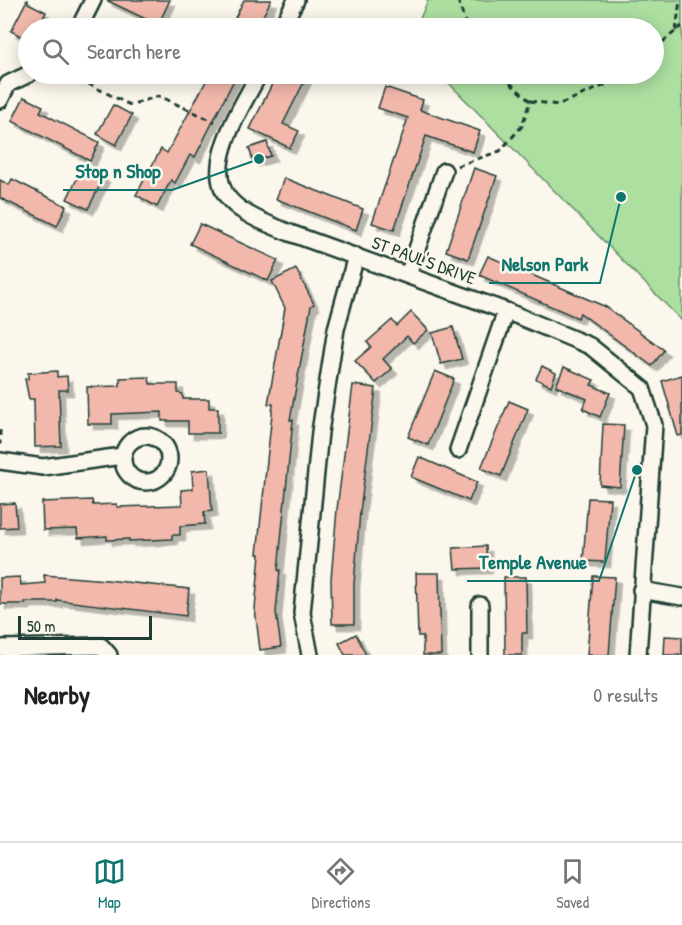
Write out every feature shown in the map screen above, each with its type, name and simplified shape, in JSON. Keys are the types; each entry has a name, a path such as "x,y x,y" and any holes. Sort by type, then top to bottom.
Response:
{"street":[{"path":"85,18 93,0"},
{"path":"286,18 296,0"},
{"path":"0,100 4,82"},
{"name":"ST PAUL'S DRIVE","path":"254,84 221,153 219,173 229,200 256,219 507,311 590,346 642,388 654,425 638,655"},
{"path":"408,275 444,171"},
{"path":"310,655 302,614 320,432 336,329 356,256"},
{"path":"458,450 507,311"},
{"path":"0,461 43,467 122,456"},
{"path":"641,590 682,597"},
{"path":"480,605 480,655"},
{"path":"0,648 101,646 109,655"}],"path":[{"path":"458,0 464,18"},
{"path":"675,33 680,0"},
{"path":"664,41 682,26"},
{"path":"89,84 130,105 159,96 231,130"},
{"path":"511,84 530,101 558,105 606,84"},
{"path":"444,171 500,151 522,126 530,101"},
{"path":"0,430 0,445"}],"green space":[{"path":"428,0 682,0 682,321 450,84 664,84 664,18 420,18"}],"building":[{"path":"27,0 28,3 46,12 43,18 18,18 18,35 11,31"},
{"path":"106,0 170,0 161,18 143,18"},
{"path":"244,0 271,0 262,18 235,18"},
{"path":"205,84 232,84 195,157 190,155 175,183 171,180 157,207 136,195 161,149 167,153"},
{"path":"272,84 303,84 283,124 299,131 290,148 250,129"},
{"path":"385,87 423,100 420,110 480,131 473,152 426,136 394,230 372,223 408,118 378,108"},
{"path":"24,97 43,106 40,112 99,142 90,161 12,121"},
{"path":"113,105 132,115 116,145 97,134"},
{"path":"267,142 271,156 253,161 249,148"},
{"path":"83,167 104,177 88,209 67,199"},
{"path":"474,168 497,176 468,259 446,251"},
{"path":"284,178 363,209 356,230 276,199"},
{"path":"12,179 66,206 57,226 0,198 0,180 9,185"},
{"path":"200,224 278,260 268,281 190,244"},
{"path":"488,256 606,307 664,350 652,366 580,313 578,318 479,275"},
{"path":"296,269 314,304 311,306 290,420 293,420 276,612 281,647 260,650 255,609 260,554 257,554 273,404 268,404 285,308 272,281"},
{"path":"411,312 428,330 413,343 407,336 383,359 392,369 376,383 355,361 371,347 367,342 392,320 397,326"},
{"path":"453,327 462,359 441,364 432,333"},
{"path":"542,366 556,373 551,386 536,379"},
{"path":"564,367 594,380 591,385 610,393 600,417 583,409 587,399 556,386"},
{"path":"57,371 57,377 67,376 68,390 59,390 61,446 35,447 34,399 29,399 25,379 28,379 28,373"},
{"path":"435,371 454,379 428,445 408,437"},
{"path":"682,375 682,435 678,436 662,381"},
{"path":"149,377 150,384 178,384 178,393 183,394 183,399 209,399 209,408 218,408 218,433 188,433 188,421 162,421 162,412 112,414 112,424 88,424 87,387 120,386 120,378"},
{"path":"353,385 376,388 360,512 354,584 354,624 332,624 331,579 337,509"},
{"path":"509,401 528,409 501,476 481,468"},
{"path":"603,424 624,425 620,487 600,485"},
{"path":"419,457 477,482 469,501 411,477"},
{"path":"209,469 212,511 204,512 205,524 180,526 180,535 172,535 172,539 129,541 129,539 107,540 107,536 78,538 77,529 43,530 42,502 92,500 93,505 117,504 117,507 182,505 181,490 193,489 192,471"},
{"path":"588,498 610,499 605,562 583,561"},
{"path":"15,503 17,527 0,528 0,504"},
{"path":"486,546 487,568 455,569 453,548"},
{"path":"416,573 439,573 441,655 423,655 423,636 418,636"},
{"path":"44,575 189,589 186,616 57,600 57,602 0,604 0,578 20,577 21,585 45,583"},
{"path":"593,576 615,577 609,655 587,655"},
{"path":"504,577 526,577 527,633 522,633 522,655 505,655"},
{"path":"356,634 366,655 345,655 339,643"},
{"path":"665,636 682,637 682,655 664,655"}],"place":[{"name":"Stop n Shop","path":"259,159"},
{"name":"Nelson Park","path":"621,197"},
{"name":"Temple Avenue","path":"637,470"}]}
